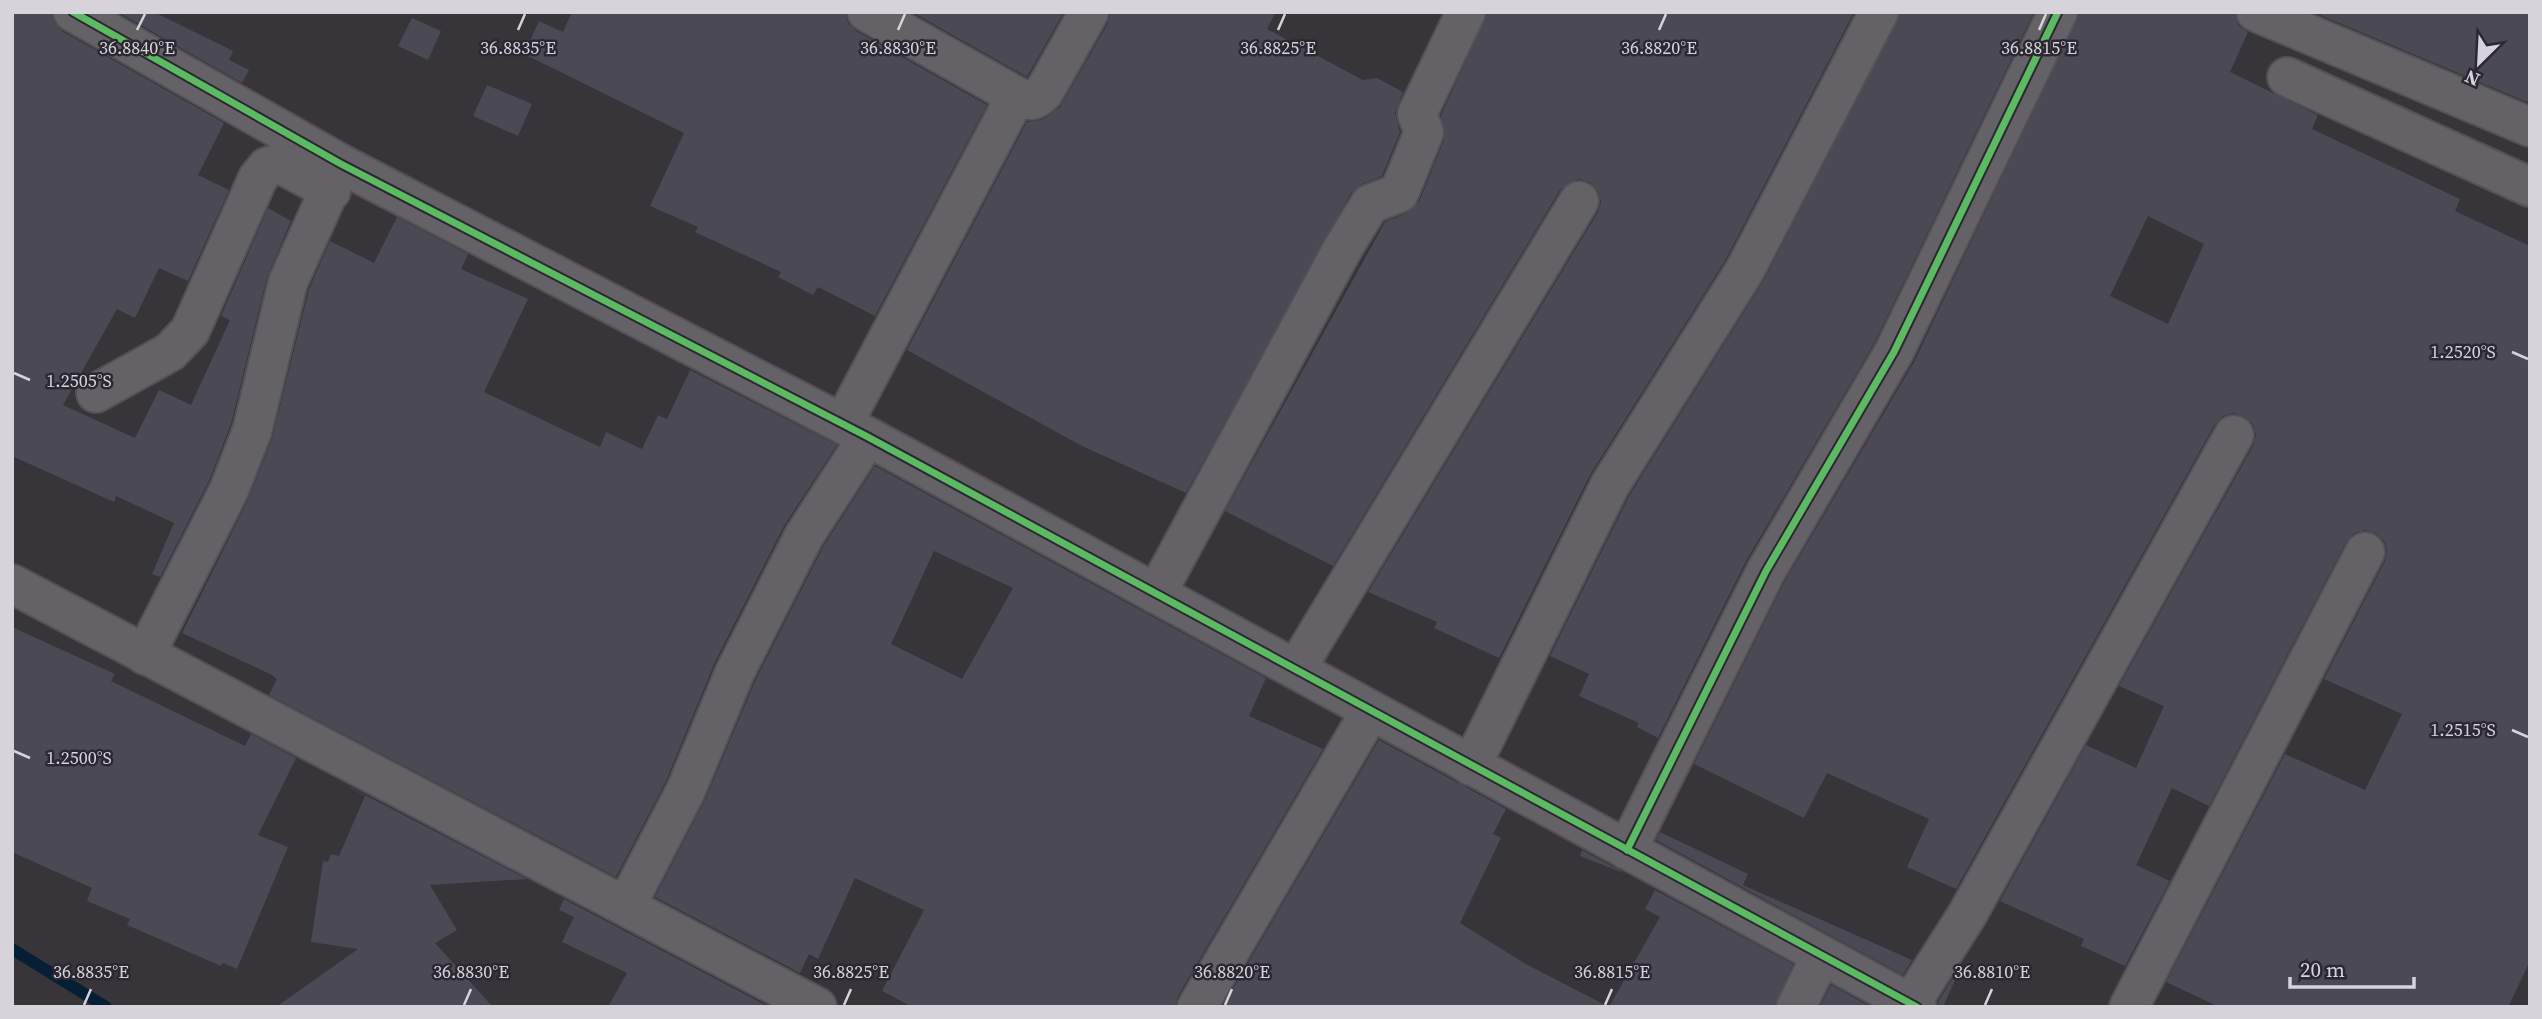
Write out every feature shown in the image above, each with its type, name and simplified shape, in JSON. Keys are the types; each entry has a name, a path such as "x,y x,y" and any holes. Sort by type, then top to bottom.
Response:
{"street":[{"path":"73,12 336,177 855,431 1914,1005 1967,915 2234,435"},
{"path":"867,12 1027,101 1038,99 1044,92 1089,12"},
{"path":"1156,594 1343,248 1370,204 1399,193 1424,132 1417,114 1466,12"},
{"path":"1471,766 1610,485 1745,270 1879,12"},
{"path":"1627,850 1766,570 1894,352 2059,12"},
{"path":"2256,12 2530,127"},
{"path":"2287,77 2530,187"},
{"path":"627,904 686,790 735,673 1016,96"},
{"path":"96,393 170,352 190,331 258,178 267,167 279,163 336,177"},
{"path":"145,655 229,490 252,431 288,282 336,177"},
{"path":"1296,669 1579,201"},
{"path":"2130,1007 2365,552"},
{"path":"12,584 627,904 817,1007"},
{"path":"1197,1007 1370,712"},
{"path":"1796,1007 1821,956"}],"building":[{"path":"12,12 51,12 54,22 62,31 224,123 198,175 229,190 188,281 159,268 135,318 117,309 63,405 135,438 159,390 191,405 230,320 221,316 268,208 291,221 267,277 231,424 209,481 160,577 152,574 174,523 116,496 114,502 12,456"},
{"path":"118,12 154,12 233,51 229,60 249,70 242,83"},
{"path":"572,12 845,12 848,23 856,31 987,105 875,316 818,287 813,295 778,277 781,272 695,232 698,227 650,206 684,133 524,54 539,21 563,32"},
{"path":"912,12 1064,12 1027,77"},
{"path":"1111,12 1276,12 1267,29 1363,80 1377,78 1403,92 1395,113 1400,132 1382,176 1362,184 1351,193 1186,493 1082,446 907,350 1027,122 1044,119 1060,107 1108,23"},
{"path":"1488,12 1854,12 1726,259 1590,475 1499,658 1434,628 1437,622 1368,592 1598,212 1601,202 1598,191 1590,182 1579,179 1569,182 1560,190 1333,566 1225,511 1385,222 1407,213 1419,202 1444,140 1441,115"},
{"path":"1901,12 2034,12 1875,342 1746,561 1658,738 1637,727 1639,723 1579,696 1589,674 1550,656 1629,496 1764,280"},
{"path":"2080,12 2235,12 2238,25 2248,32 2230,72 2318,115 2312,129 2460,199 2455,211 2530,246 2530,961 2508,1007 2219,1007 2166,982 2285,754 2365,790 2402,714 2324,679 2385,561 2387,550 2384,541 2376,533 2365,530 2354,533 2346,542 2209,806 2172,788 2136,865 2170,881 2125,966 2081,946 2084,939 2000,901 2086,745 2136,768 2164,706 2119,686 2253,446 2256,435 2253,424 2244,416 2233,413 2223,416 2215,424 1956,889 1907,867 1929,819 1827,773 1804,818 1694,764 1785,581 1914,362","holes":["2148,216 2204,244 2168,324 2110,296"]},
{"path":"2313,12 2530,12 2530,96 2527,102"},
{"path":"412,18 441,31 428,60 398,46"},
{"path":"487,85 532,104 518,136 473,116"},
{"path":"397,217 468,254 461,269 528,299 484,392 600,447 606,432 642,449 658,415 667,419 690,370 837,445 784,526 715,662 666,781 616,877 269,695 277,679 272,675 182,633 248,500 272,439 309,289 330,241 374,263"},
{"path":"875,466 1266,678 1249,716 1323,749 1178,996 1175,1007 912,1007 882,991 924,910 855,878 818,959 809,954 800,973 655,897 706,798 755,681 823,547","holes":["934,551 1013,588 962,679 891,644"]},
{"path":"12,627 115,674 111,681 245,746 251,734 296,758 258,835 288,847 237,969 223,963 221,966 127,925 130,919 87,901 92,888 12,852"},
{"path":"1379,740 1506,809 1493,834 1501,838 1460,923 1524,963 1609,1007 1222,1007"},
{"path":"336,780 527,879 430,885 457,930 435,943 493,1007 276,1007 358,949 311,942 323,861 328,862 331,854 339,856 365,796"},
{"path":"1660,832 1748,874 1743,885 1912,960 1903,975 1656,840"},
{"path":"1582,850 1617,869 1626,874 1580,856"},
{"path":"1655,890 1793,964 1774,1007 1609,1007 1660,917 1645,909"},
{"path":"564,899 769,1007 608,1007 627,973 562,942 574,917 559,910"},
{"path":"1952,979 1955,980 1943,1007 1939,1007 1938,1002"},
{"path":"1831,985 1871,1007 1820,1007"}],"waterway":[{"path":"12,949 106,1007"}],"cycle path":[{"path":"73,12 341,164 868,437 1917,1007"},
{"path":"1627,850 1766,571 1894,352 2058,12"}]}
